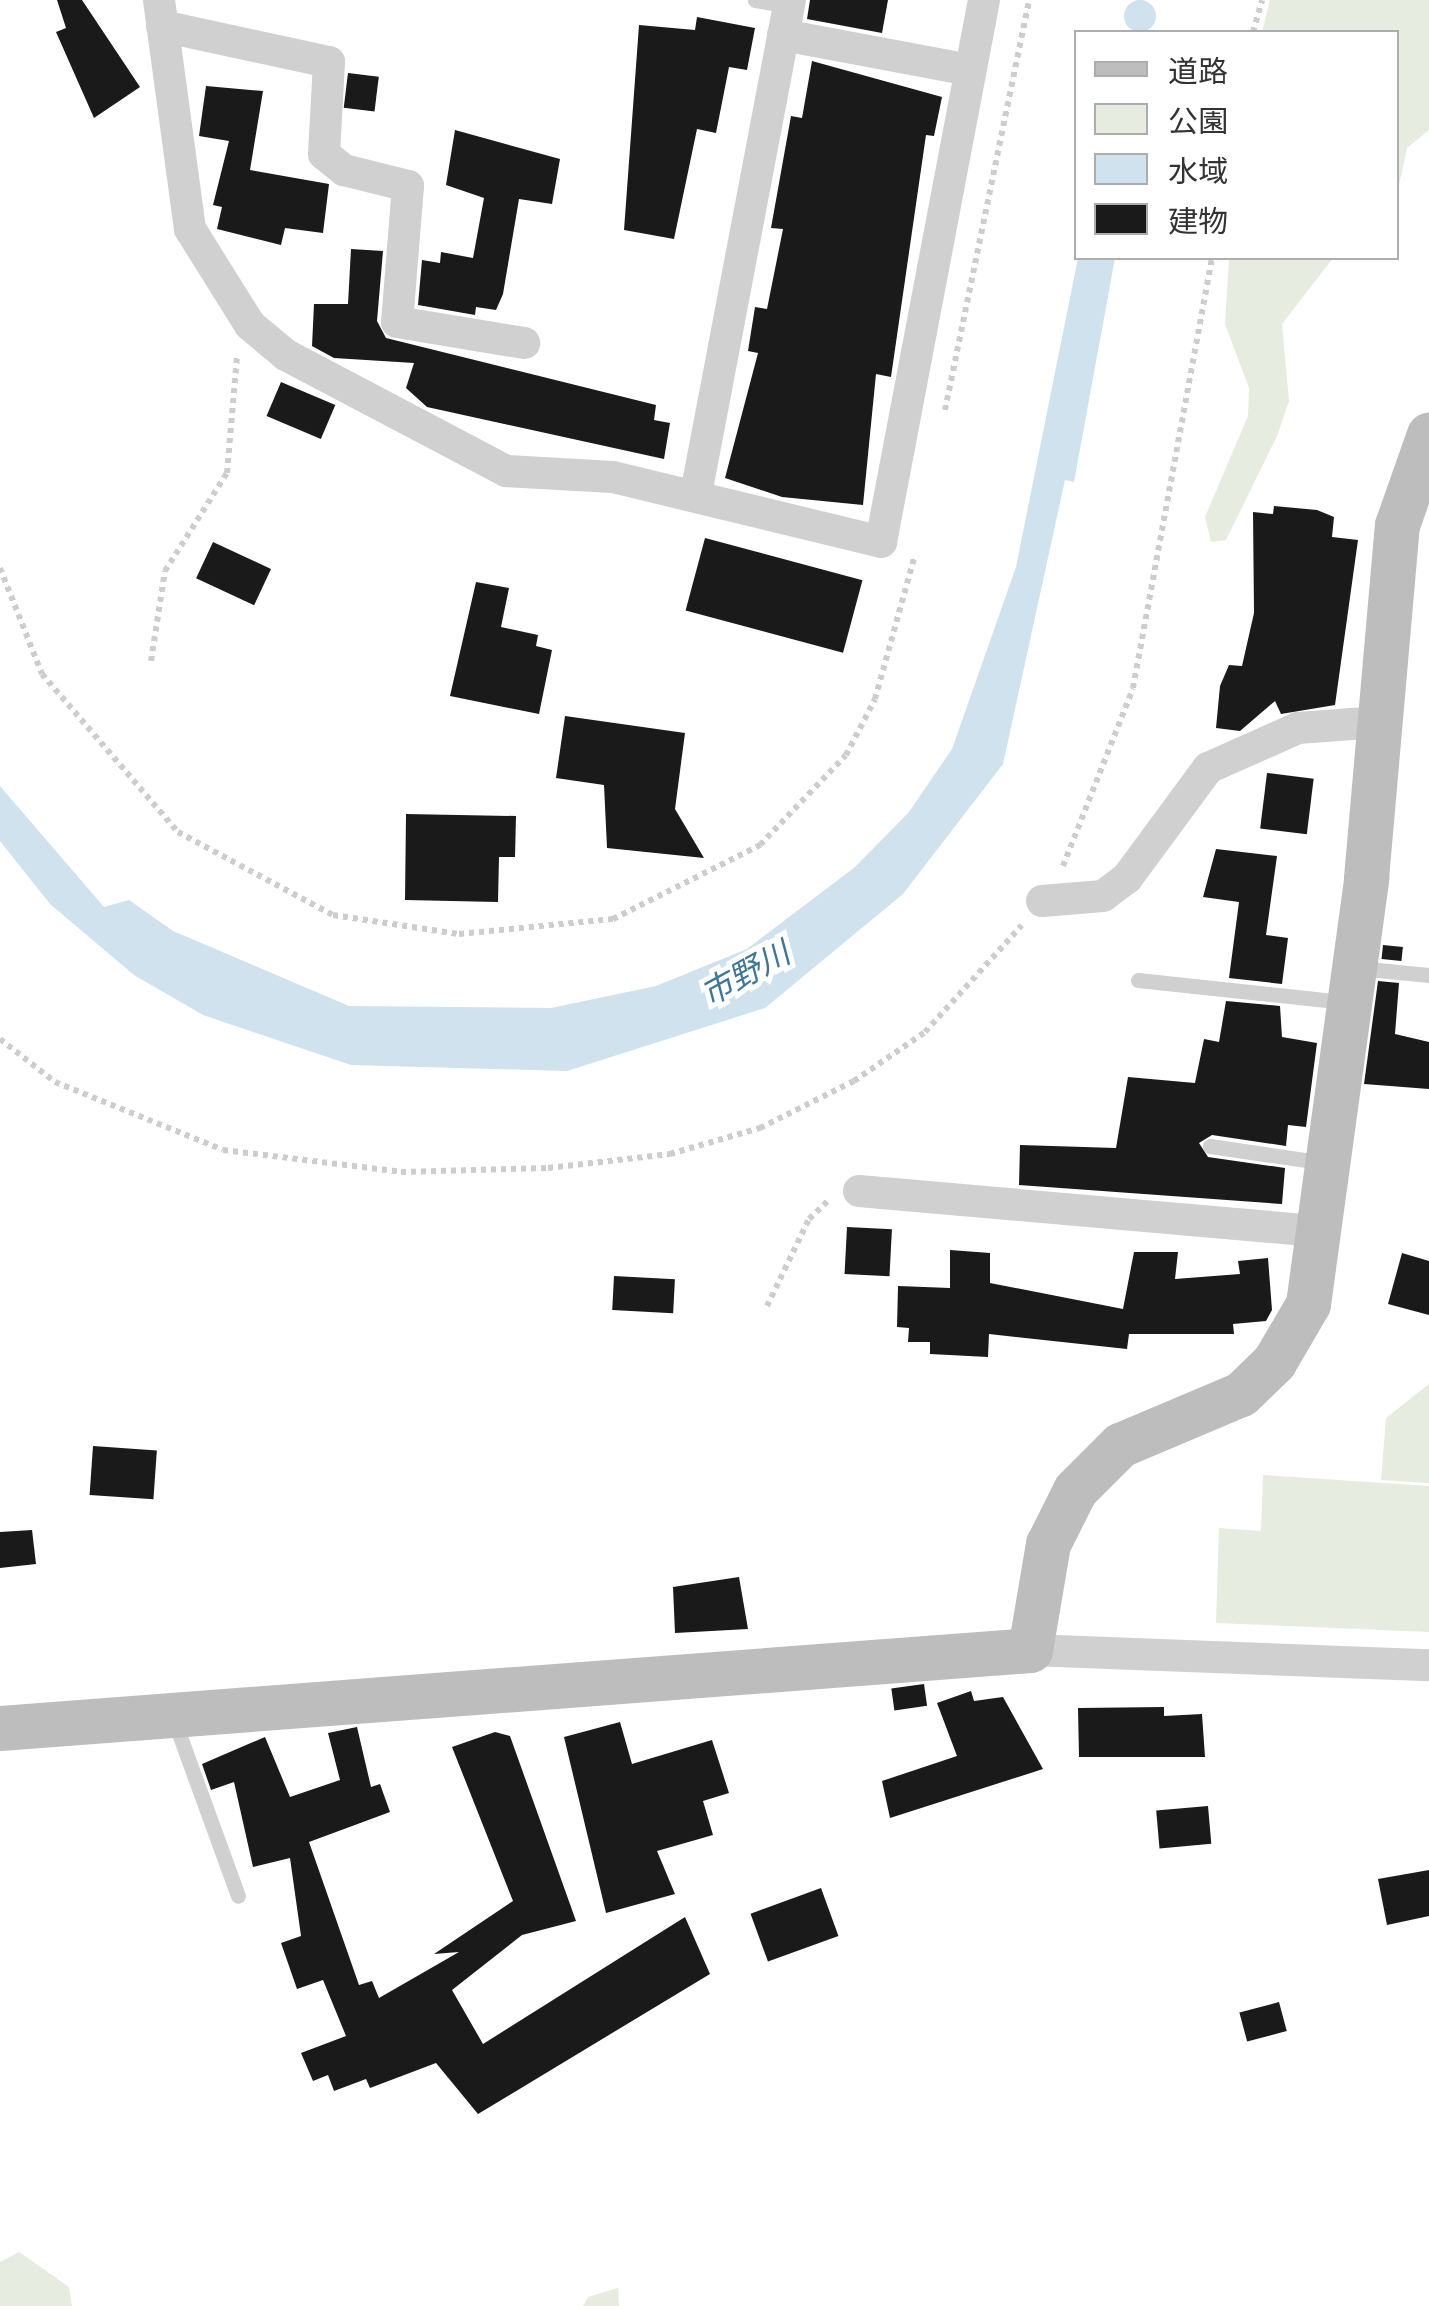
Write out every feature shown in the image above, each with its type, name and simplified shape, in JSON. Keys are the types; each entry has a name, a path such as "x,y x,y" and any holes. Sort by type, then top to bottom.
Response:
{"street":[{"path":"524,343 396,322 408,186 344,170 324,154 329,62 160,13 190,229 240,310 286,355 480,463 696,494 881,542 984,0"},
{"path":"696,494 787,13 970,70"},
{"path":"1030,1650 1048,1544 1076,1490 1120,1444 1206,1412 1274,1362 1308,1304 1352,985 1396,525 1429,434"},
{"path":"1042,901 1103,896 1127,878 1208,768 1298,728 1378,722"},
{"path":"858,1191 1320,1231"},
{"path":"0,1728 1030,1650 1429,1664"}],"lane":[{"path":"755,0 787,13"},
{"path":"1138,980 1352,985 1429,975"},
{"path":"1210,1146 1328,1164"},
{"path":"173,1716 238,1896"}],"path":[{"path":"944,418 1029,0"},
{"path":"1254,30 1262,0"},
{"path":"0,1038 54,1082 223,1150 400,1172 670,1154 760,1128 854,1081 926,1032 1042,901 1132,688 1212,260"},
{"path":"151,661 165,571 227,473 240,310"},
{"path":"0,568 42,674 178,832 333,915 401,931 523,932 613,920 696,885 818,795 875,699 920,534"},
{"path":"767,1306 809,1220 830,1199 858,1191"}],"green space":[{"path":"1270,0 1429,0 1429,130 1407,148 1399,185 1399,30 1262,30"},
{"path":"1229,260 1331,260 1282,324 1289,401 1277,436 1226,540 1211,542 1205,517 1248,416 1249,388 1225,324"},
{"path":"1429,1384 1429,1483 1381,1480 1386,1418"},
{"path":"1263,1475 1429,1486 1429,1632 1216,1623 1219,1528 1261,1531"},
{"path":"19,2252 69,2287 72,2306 0,2306 0,2262"},
{"path":"618,2288 619,2306 583,2306 588,2297"}],"water":[{"path":"1146,1 1155,10 1152,28 1128,28 1124,16 1128,4"},
{"name":"市野川","path":"1078,260 1115,260 1074,482 1065,480 1003,764 903,894 765,1008 567,1071 351,1065 203,1015 134,975 50,904 0,841 0,786 104,907 129,900 173,931 349,1006 551,1008 656,986 747,949 855,867 909,812 952,749 1016,567"}],"building":[{"path":"57,0 82,0 140,87 94,118 56,32 66,28"},
{"path":"810,0 888,0 882,33 807,19"},
{"path":"697,17 755,28 747,70 729,67 716,133 697,129 674,239 624,230 639,25 695,30"},
{"path":"812,61 942,97 934,136 926,135 891,377 876,374 863,505 782,497 725,478 758,353 748,351 755,307 767,309 783,229 771,228 791,116 802,118"},
{"path":"348,73 379,77 375,112 344,108"},
{"path":"206,86 263,91 250,170 329,184 323,233 285,228 281,245 217,229 222,207 213,205 229,141 199,136"},
{"path":"455,130 560,159 552,204 519,199 503,294 496,310 476,307 475,315 418,305 422,260 440,263 441,252 473,258 484,198 446,185"},
{"path":"351,249 383,251 377,321 386,338 656,405 654,420 670,423 664,459 427,407 406,388 414,363 334,358 312,346 314,304 348,304"},
{"path":"281,382 335,405 321,439 267,416"},
{"path":"1274,506 1317,510 1334,517 1332,537 1358,540 1335,705 1281,714 1275,701 1240,731 1216,728 1220,686 1229,665 1242,666 1254,613 1253,512 1273,514"},
{"path":"705,538 862,580 843,653 686,610"},
{"path":"213,542 271,569 254,605 196,578"},
{"path":"476,582 509,588 501,627 538,635 536,646 552,650 539,714 450,696"},
{"path":"565,716 685,733 675,809 704,858 607,848 604,785 556,778"},
{"path":"1267,773 1314,779 1307,834 1260,829"},
{"path":"406,814 516,816 515,857 499,857 498,902 405,900"},
{"path":"1216,849 1277,856 1266,935 1288,938 1282,984 1229,978 1239,902 1203,897"},
{"path":"1383,945 1403,947 1401,961 1382,959"},
{"path":"1378,981 1399,983 1395,1034 1429,1042 1429,1089 1364,1084"},
{"path":"1226,1001 1280,1006 1282,1037 1317,1043 1306,1127 1288,1125 1286,1146 1212,1135 1199,1143 1208,1157 1285,1168 1282,1204 1019,1185 1020,1145 1116,1148 1128,1077 1195,1083 1204,1039 1219,1042"},
{"path":"847,1227 892,1229 889,1276 845,1274"},
{"path":"950,1250 990,1253 990,1283 1123,1309 1134,1252 1178,1252 1175,1279 1240,1274 1238,1261 1268,1258 1272,1310 1266,1321 1233,1324 1234,1334 1129,1334 1127,1349 989,1334 988,1357 930,1354 930,1342 908,1342 909,1328 897,1327 898,1286 950,1288"},
{"path":"1402,1253 1429,1261 1429,1315 1388,1304"},
{"path":"614,1276 675,1279 673,1313 612,1310"},
{"path":"93,1446 157,1450 153,1499 90,1495"},
{"path":"32,1530 36,1564 0,1568 0,1532"},
{"path":"739,1577 748,1629 675,1633 673,1587"},
{"path":"924,1684 927,1706 894,1710 891,1689"},
{"path":"971,1691 974,1701 1003,1697 1043,1769 890,1818 882,1781 957,1756 937,1703"},
{"path":"1164,1707 1164,1716 1202,1714 1205,1757 1079,1757 1078,1708"},
{"path":"620,1722 632,1764 712,1740 729,1793 703,1801 713,1835 657,1851 675,1894 606,1913 564,1737"},
{"path":"357,1727 371,1787 380,1784 390,1812 309,1842 359,1985 372,1981 379,1998 459,1952 434,1954 513,1901 452,1747 495,1732 510,1736 576,1921 522,1935 452,1990 483,2044 685,1917 710,1974 478,2114 436,2063 370,2088 366,2079 334,2091 328,2075 313,2081 301,2053 346,2036 323,1980 297,1989 281,1943 301,1936 290,1858 253,1867 234,1782 211,1790 202,1764 265,1737 290,1797 340,1780 328,1733"},
{"path":"1208,1806 1211,1844 1160,1848 1156,1811"},
{"path":"1429,1870 1429,1916 1387,1925 1378,1879"},
{"path":"821,1888 838,1936 768,1962 751,1914"},
{"path":"1279,2002 1287,2031 1247,2042 1239,2013"}]}
